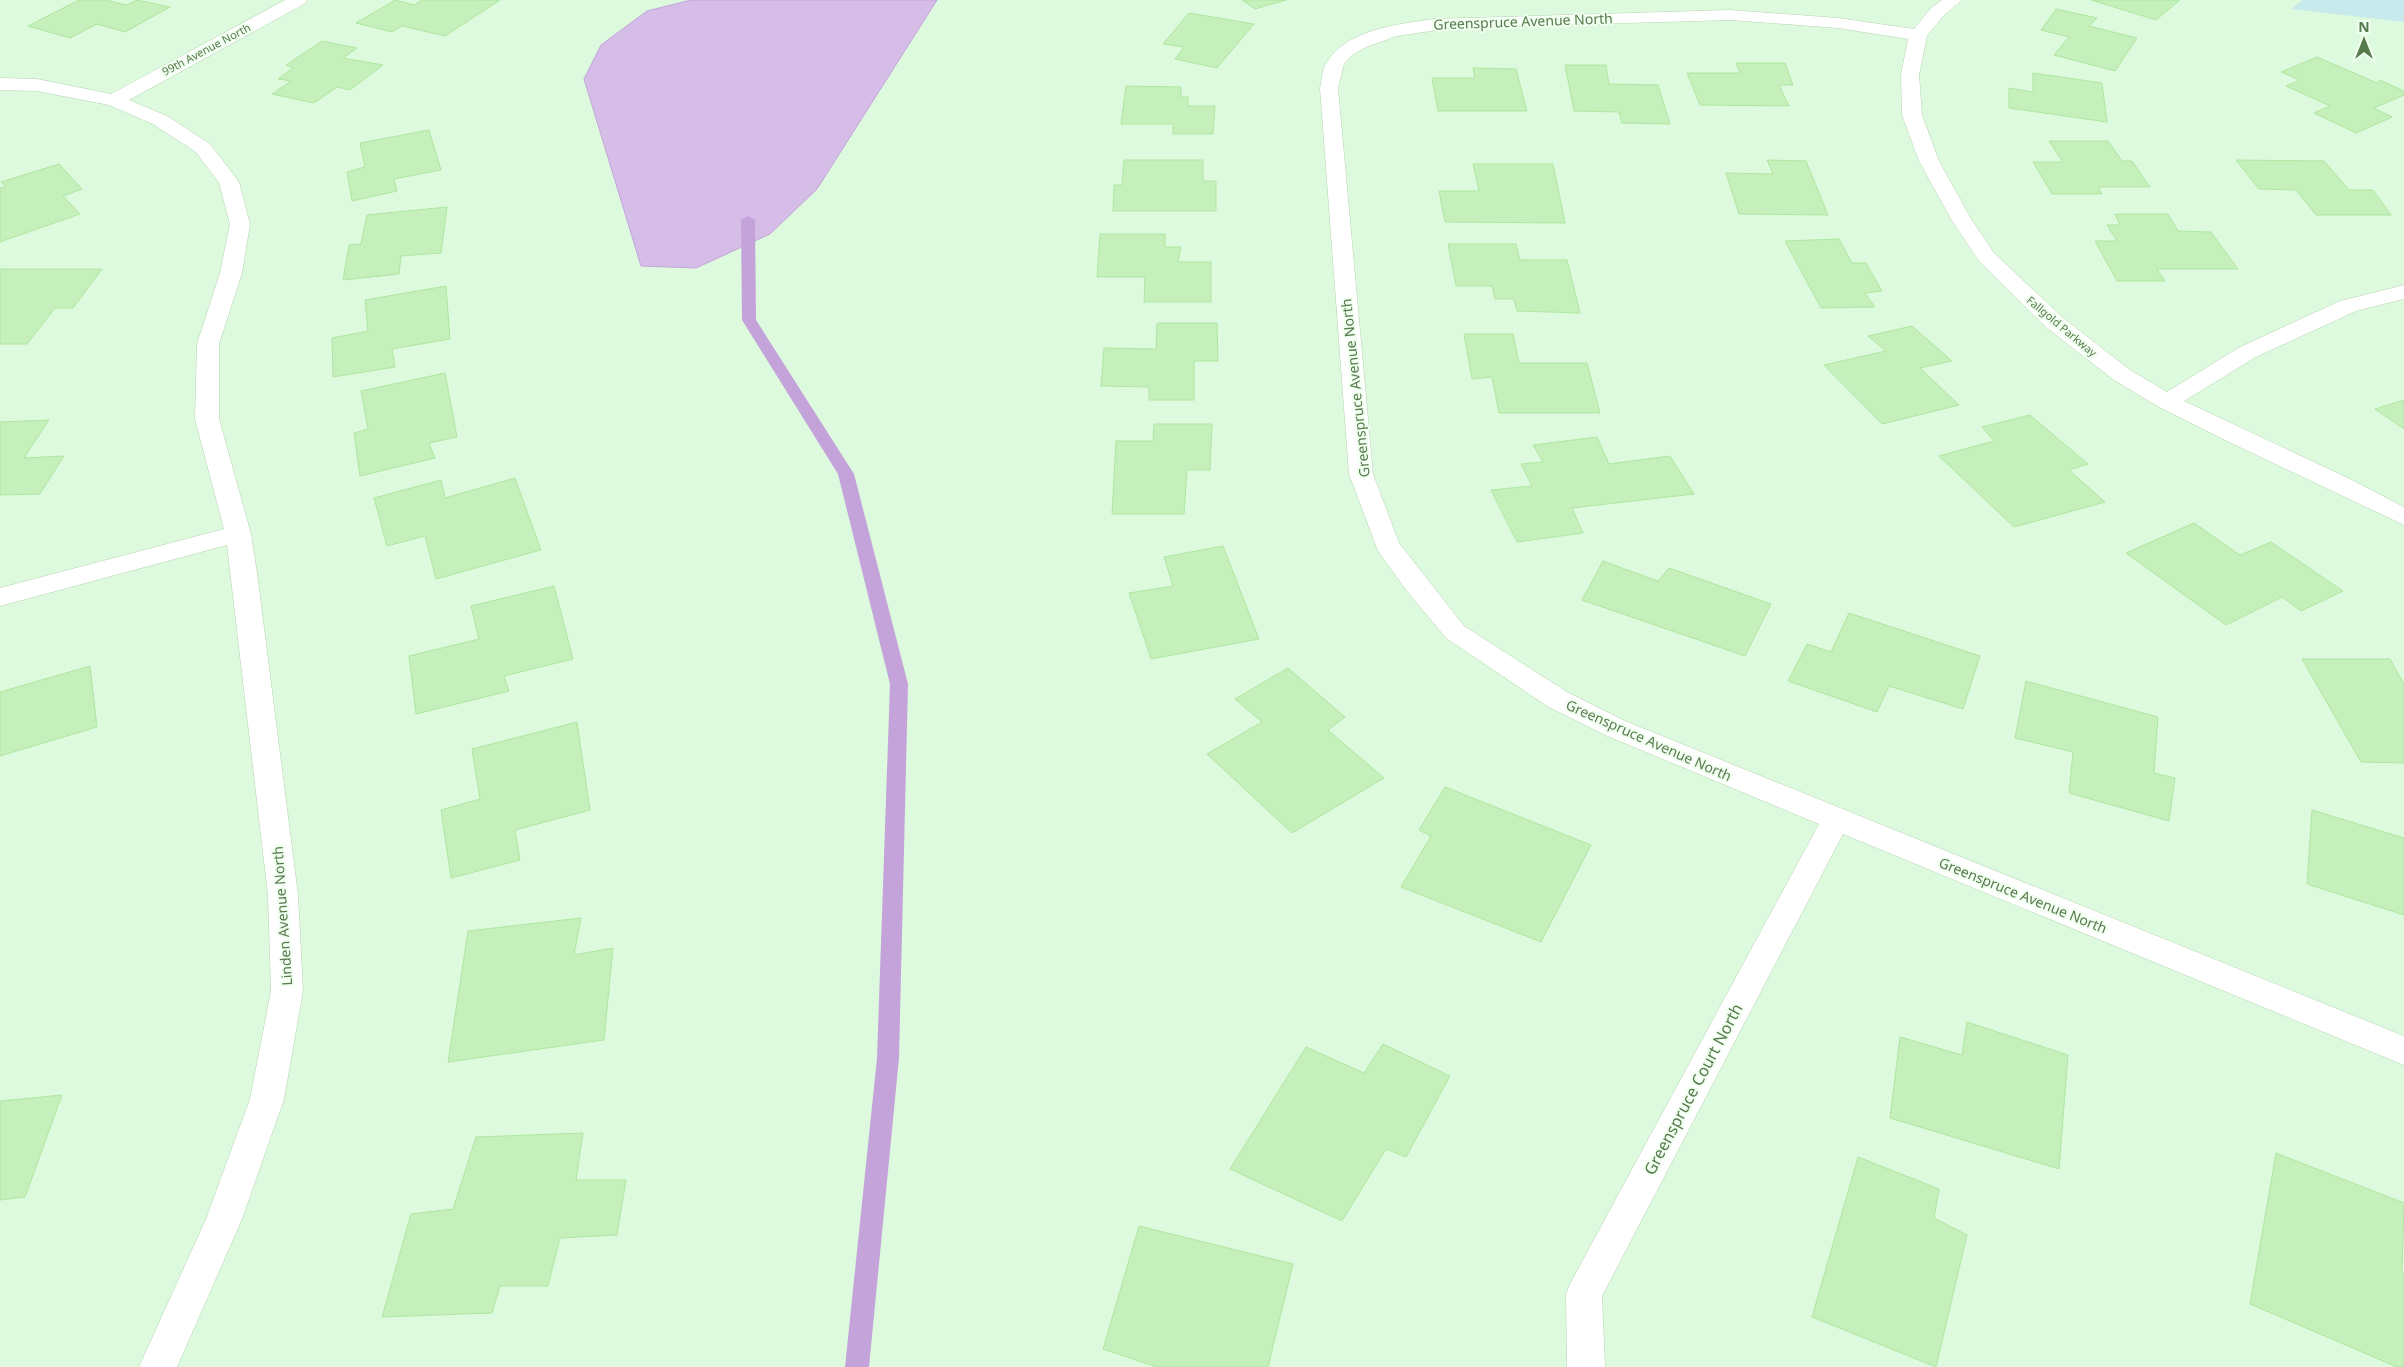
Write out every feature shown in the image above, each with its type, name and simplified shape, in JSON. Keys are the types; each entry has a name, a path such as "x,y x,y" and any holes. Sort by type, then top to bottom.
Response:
{"street":[{"name":"99th Avenue North","path":"114,100 298,0"},
{"name":"Fallgold Parkway","path":"1953,0 1937,12 1918,35 1910,75 1912,115 1929,161 1961,219 1986,257 2054,322 2122,375 2167,402 2232,435 2341,484 2404,517"},
{"name":"Greenspruce Avenue North","path":"1918,35 1838,23 1730,15 1427,24 1370,39 1351,48 1336,61 1328,88 1361,474 1387,545 1416,585 1455,632 1557,699 1615,728 2404,1051"},
{"name":"Linden Avenue North","path":"0,84 37,85 114,100 160,120 203,148 228,182 240,224 231,273 208,344 207,418 238,534 283,895 288,991 267,1099 224,1219 158,1367"},
{"path":"2167,402 2248,352 2348,306 2404,292"},
{"path":"0,597 238,534"},
{"name":"Greenspruce Court North","path":"1586,1367 1584,1294 1836,819"}],"shaded area":[{"path":"0,0 2404,0 2404,1367 0,1367"},
{"path":"691,0 937,0 817,189 770,234 696,268 641,266 584,79 601,45 647,11"},
{"path":"2303,0 2404,0 2404,22 2291,9"}],"building":[{"path":"79,0 106,0 126,5 137,0 170,7 125,32 97,24 70,38 28,26"},
{"path":"395,0 414,5 422,0 500,0 445,36 402,26 392,32 356,23"},
{"path":"1242,0 1286,0 1255,9"},
{"path":"2091,0 2180,0 2156,20"},
{"path":"2056,9 2097,18 2089,26 2137,38 2115,71 2054,55 2069,37 2041,30"},
{"path":"1189,13 1254,24 1217,68 1175,59 1184,47 1163,44"},
{"path":"322,41 357,48 343,58 383,65 350,90 337,87 314,103 272,94 291,81 278,79 293,68 286,65"},
{"path":"2317,57 2377,83 2380,80 2404,91 2404,95 2374,108 2392,117 2356,133 2314,113 2330,106 2286,86 2300,80 2281,72"},
{"path":"1736,63 1785,63 1793,85 1779,85 1789,106 1700,105 1687,73 1740,73"},
{"path":"1565,65 1606,65 1609,84 1658,85 1670,124 1622,123 1619,112 1574,111"},
{"path":"1473,68 1516,69 1527,111 1438,111 1432,78 1475,78"},
{"path":"2033,73 2102,83 2107,122 2009,108 2009,88 2033,92"},
{"path":"1126,86 1181,87 1181,97 1188,97 1188,106 1215,106 1213,134 1173,134 1173,124 1121,124"},
{"path":"429,130 441,170 394,179 397,191 352,201 347,172 365,167 360,143"},
{"path":"2049,141 2108,141 2122,161 2132,161 2150,187 2098,187 2102,194 2052,194 2033,162 2063,162"},
{"path":"1124,160 1203,160 1203,181 1216,181 1216,211 1113,211 1114,185 1122,185"},
{"path":"1767,160 1806,161 1828,215 1739,214 1726,173 1773,174"},
{"path":"2236,160 2324,161 2349,190 2373,190 2391,215 2316,215 2296,190 2259,189"},
{"path":"59,164 82,189 63,196 80,214 0,242 0,188 6,186 1,182"},
{"path":"1473,164 1553,164 1565,223 1445,222 1439,191 1479,191"},
{"path":"447,207 441,253 401,256 399,274 343,280 349,245 361,244 367,215"},
{"path":"2115,214 2168,214 2178,231 2211,232 2238,269 2157,269 2165,281 2117,281 2095,241 2117,241 2107,225 2120,225"},
{"path":"1100,234 1165,234 1165,247 1181,247 1178,262 1211,262 1211,302 1144,302 1145,277 1097,277"},
{"path":"1839,239 1852,263 1866,263 1882,291 1865,293 1875,307 1821,308 1785,241"},
{"path":"1448,244 1516,244 1520,260 1567,260 1580,313 1517,311 1514,299 1495,299 1492,286 1456,286"},
{"path":"0,269 102,269 73,308 55,308 27,344 0,344"},
{"path":"446,286 450,339 392,349 395,367 333,377 332,338 368,331 365,300"},
{"path":"1157,323 1217,323 1218,361 1194,361 1194,400 1149,400 1149,387 1101,386 1104,348 1156,349"},
{"path":"1912,326 1952,361 1920,368 1959,405 1882,424 1824,365 1886,351 1868,336"},
{"path":"1464,334 1513,334 1519,363 1587,363 1600,413 1499,413 1492,377 1472,379"},
{"path":"445,373 457,437 429,443 435,458 360,476 354,433 368,429 361,391"},
{"path":"2404,400 2404,429 2375,409"},
{"path":"2030,415 2088,464 2069,470 2105,502 2014,527 1939,456 1994,441 1982,427"},
{"path":"49,420 24,458 64,456 40,494 0,495 0,422"},
{"path":"1154,424 1212,424 1210,470 1187,470 1184,514 1112,514 1116,441 1153,441"},
{"path":"1597,437 1609,464 1670,456 1694,494 1572,508 1583,533 1517,542 1491,490 1532,486 1521,464 1543,462 1533,445"},
{"path":"515,478 541,550 436,579 425,536 387,546 374,498 441,480 445,498"},
{"path":"2194,523 2240,555 2271,542 2343,591 2301,611 2282,597 2226,625 2126,553"},
{"path":"1223,546 1259,639 1151,659 1129,593 1173,586 1164,557"},
{"path":"1603,561 1658,581 1669,568 1771,604 1745,656 1582,600"},
{"path":"554,586 573,659 504,676 509,691 416,714 409,656 479,639 471,606"},
{"path":"1849,613 1980,656 1963,709 1889,686 1877,712 1788,681 1807,644 1831,652"},
{"path":"2302,659 2390,659 2404,684 2404,763 2361,762"},
{"path":"90,666 97,727 0,756 0,692"},
{"path":"1288,668 1345,717 1328,730 1384,778 1292,833 1207,754 1262,722 1235,699"},
{"path":"2026,681 2158,717 2154,773 2175,778 2169,821 2069,793 2073,752 2015,738"},
{"path":"577,722 590,810 515,830 520,860 451,878 441,810 480,799 472,749"},
{"path":"1445,787 1591,845 1541,942 1401,887 1431,836 1419,830"},
{"path":"2312,810 2404,838 2404,915 2307,884"},
{"path":"581,918 574,955 613,948 604,1040 448,1062 468,931"},
{"path":"1967,1022 2068,1055 2059,1169 1890,1118 1900,1037 1962,1055"},
{"path":"1383,1044 1450,1076 1406,1157 1386,1149 1342,1221 1230,1169 1306,1047 1364,1073"},
{"path":"62,1095 25,1197 0,1200 0,1101"},
{"path":"583,1133 576,1180 626,1180 617,1235 560,1238 548,1286 500,1286 492,1313 382,1317 411,1214 453,1209 476,1137"},
{"path":"2276,1153 2404,1203 2402,1273 2404,1274 2404,1367 2397,1367 2250,1304"},
{"path":"1858,1157 1939,1189 1934,1218 1967,1235 1936,1367 1812,1317"},
{"path":"1139,1226 1293,1264 1268,1367 1157,1367 1103,1349"}],"waterway":[{"path":"748,220 749,320 846,474 899,684 888,1058 857,1367"}]}
